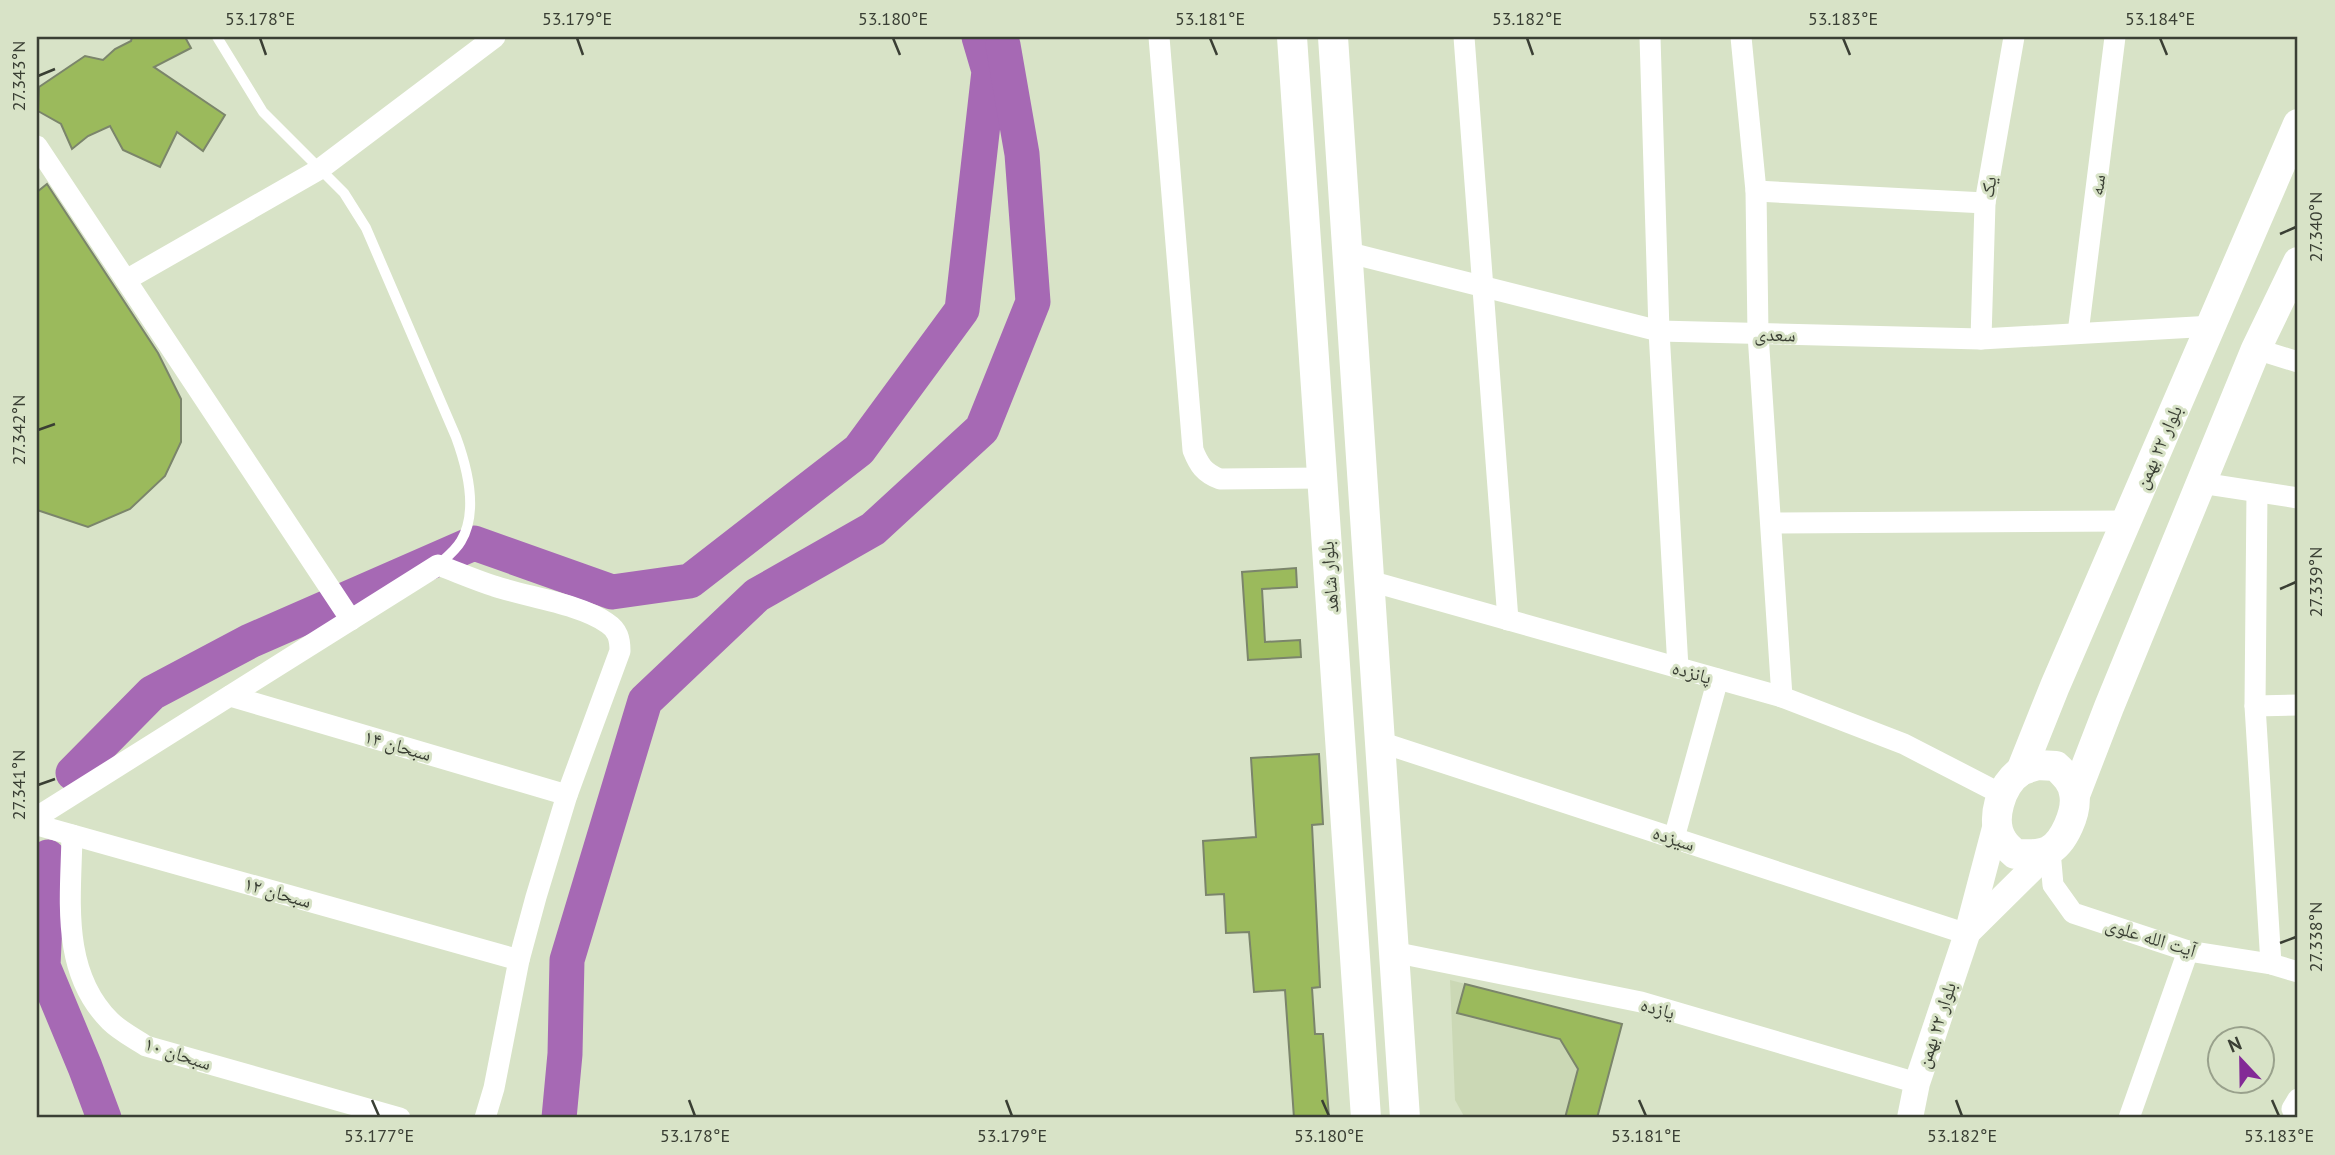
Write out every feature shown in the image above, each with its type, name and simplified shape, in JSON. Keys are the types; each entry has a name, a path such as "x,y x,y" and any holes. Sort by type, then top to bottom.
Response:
{"main road":[{"name":"بلوار شاهد","path":"1292,37 1366,1118"},
{"path":"1333,37 1405,1118"},
{"name":"بلوار ۲۲ بهمن","path":"2021,771 2054,686 2213,326 2298,124"},
{"path":"2075,795 2069,779 2056,766 2038,765 2021,771 2003,794 1996,824 2002,841 2015,854 2034,855 2050,850 2069,825 2075,795 2109,707 2256,349 2298,262"},
{"path":"1336,679 1376,675"}],"street":[{"path":"126,281 320,169 495,37"},
{"path":"1159,37 1193,450 1207,474 1220,479 1322,478"},
{"path":"1464,37 1508,620"},
{"path":"1650,37 1659,331 1678,668"},
{"path":"1741,37 1756,191 1758,334 1783,697"},
{"name":"یک","path":"1981,339 1984,204 2014,37"},
{"name":"سه","path":"2078,333 2115,37"},
{"path":"37,146 351,620"},
{"path":"1756,191 1984,204"},
{"name":"سعدی","path":"1346,252 1659,331 1981,339 2213,326"},
{"path":"2256,349 2298,362"},
{"path":"2201,483 2298,498"},
{"path":"2257,492 2255,706 2271,964"},
{"path":"1772,523 2125,521"},
{"path":"37,817 438,565 494,586 592,614 615,630 620,640 620,651 567,795 536,897 519,960 509,1021 485,1118"},
{"name":"پانزده","path":"1370,581 1783,697 1904,744 2003,794"},
{"path":"1674,838 1718,679"},
{"name":"سبحان ۱۴","path":"230,696 567,795"},
{"path":"2255,706 2298,705"},
{"name":"سیزده","path":"1380,742 1967,934"},
{"name":"بلوار ۲۲ بهمن","path":"1910,1118 1917,1083 1967,934 1996,824"},
{"name":"سبحان ۱۲","path":"37,825 519,960"},
{"name":"سبحان ۱۰","path":"72,835 71,936 82,982 110,1021 146,1046 400,1118"},
{"name":"آیت الله علوی","path":"2050,850 2053,885 2073,913 2188,951 2271,964 2298,972"},
{"name":"بلوار ۲۲ بهمن","path":"1967,934 2050,850"},
{"path":"2129,1118 2188,951"},
{"name":"یازده","path":"1393,952 1641,1002 1917,1083"}],"lane":[{"path":"217,37 263,112 344,193 366,228 466,463 470,499 467,528 456,549 438,565"}],"shaded area":[{"path":"1450,980 1622,1024 1598,1118 1465,1118 1455,1100"}],"building":[{"path":"132,37 185,37 191,48 154,67 225,115 203,151 177,132 160,167 123,150 110,126 88,136 72,149 61,124 38,111 39,87 85,56 103,60 115,49 131,41"},
{"path":"47,184 158,353 181,399 181,442 165,476 130,509 88,527 37,510 37,192"},
{"path":"1296,568 1297,587 1262,589 1265,642 1300,640 1301,657 1248,660 1242,572"},
{"path":"1319,754 1323,824 1312,825 1320,987 1312,988 1315,1034 1323,1034 1329,1118 1294,1118 1285,990 1254,992 1249,932 1226,933 1224,894 1206,895 1203,841 1256,837 1251,758"},
{"path":"1465,984 1622,1024 1597,1118 1565,1118 1578,1069 1560,1039 1457,1013"}],"waterway":[{"path":"73,773 152,693 250,641 474,543 612,592 690,581 859,450 962,310 989,71 979,37"},
{"path":"559,1118 565,1054 567,960 645,701 757,595 873,529 982,429 1033,302 1022,154 1003,45"},
{"path":"48,857 43,966 104,1118"}]}
